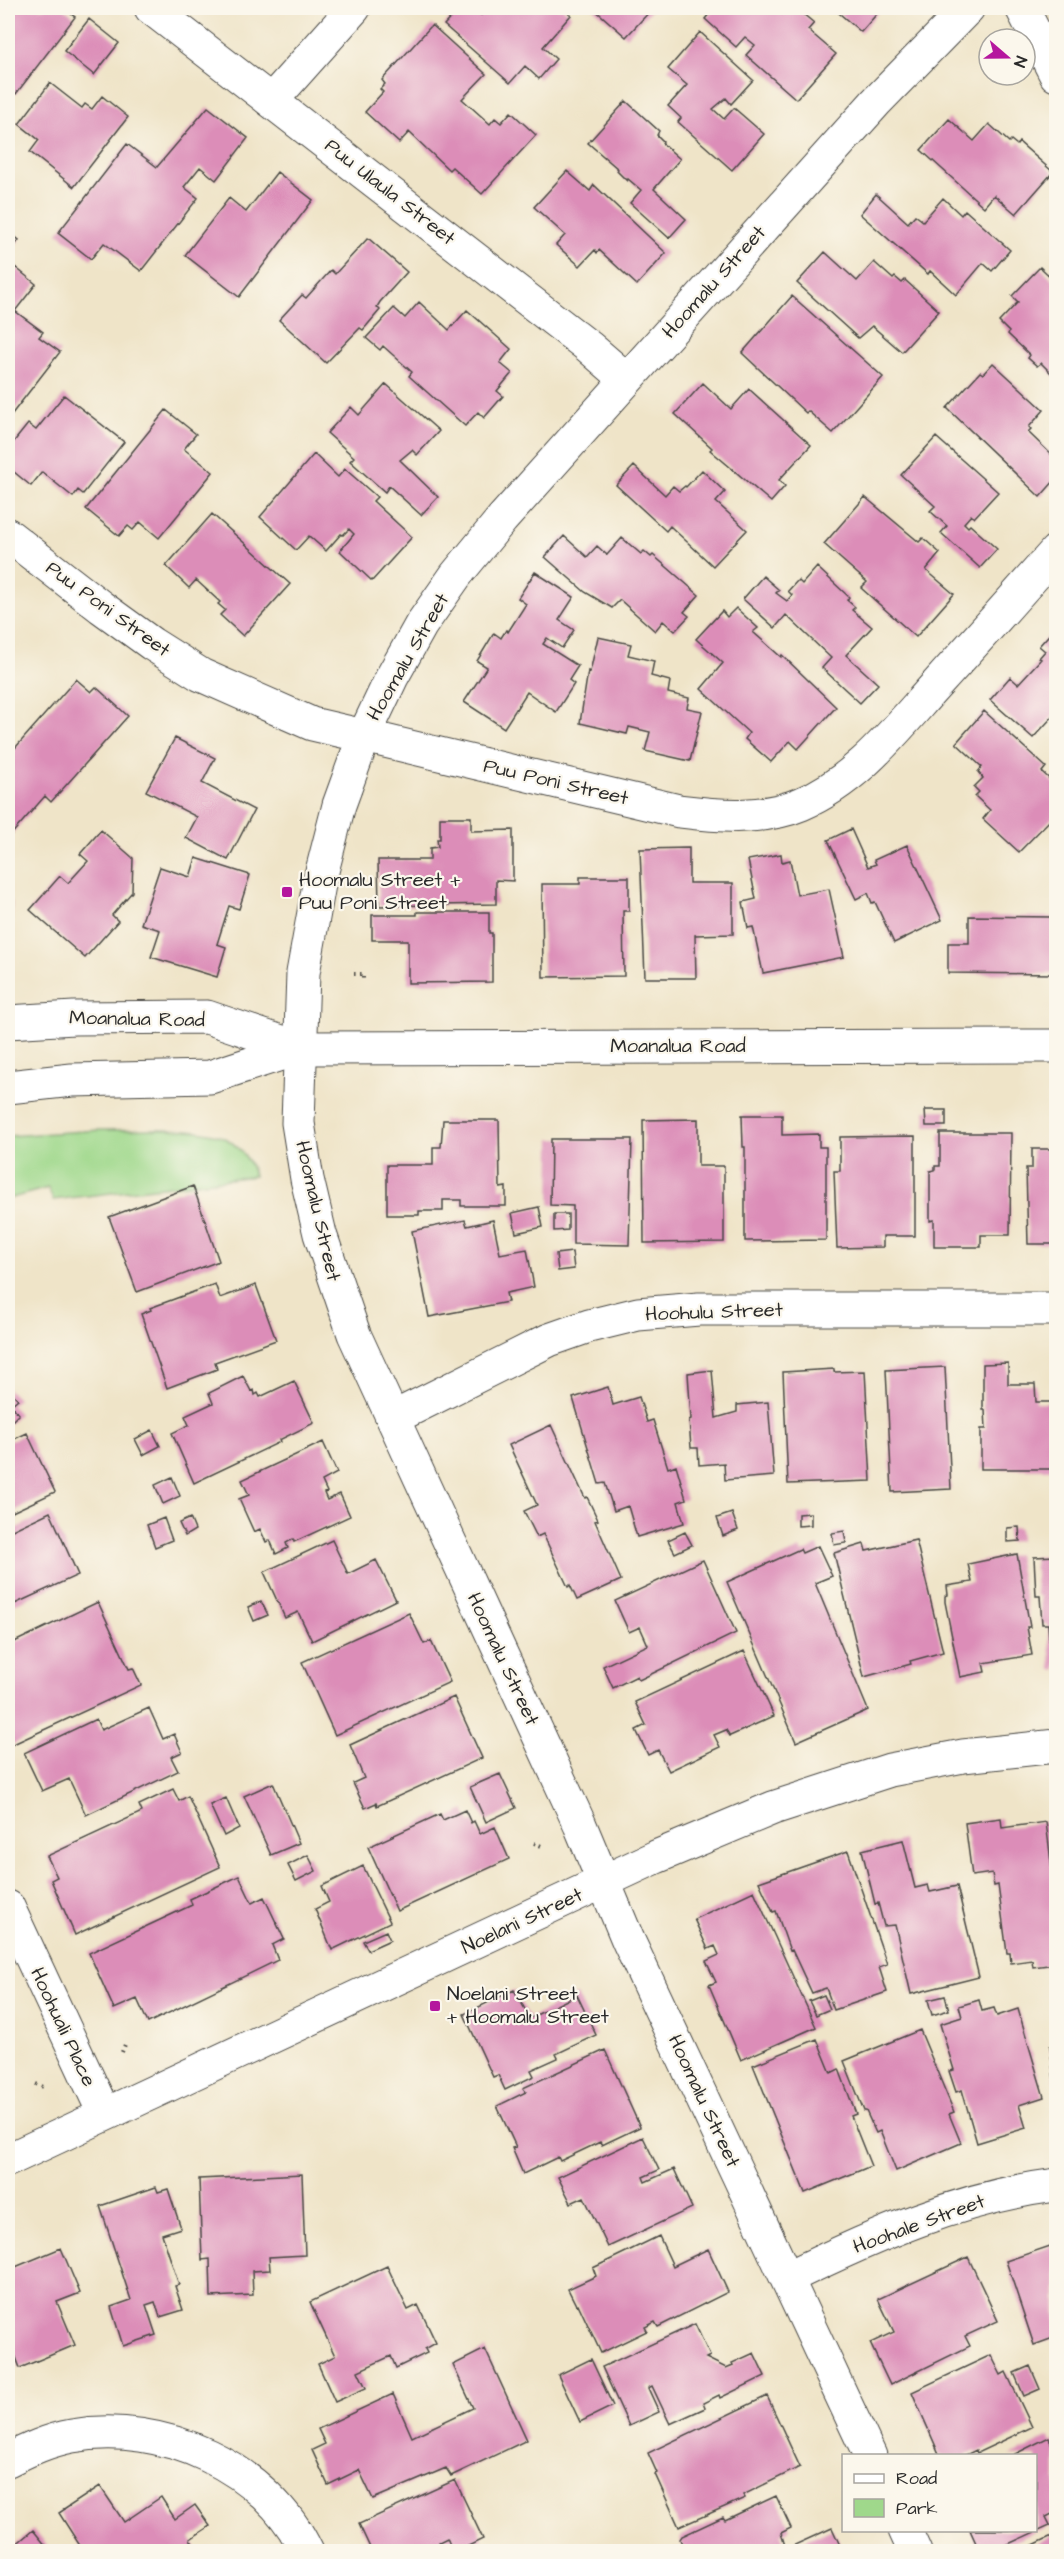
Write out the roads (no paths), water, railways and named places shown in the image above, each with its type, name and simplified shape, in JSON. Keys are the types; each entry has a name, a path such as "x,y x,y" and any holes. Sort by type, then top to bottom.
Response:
{"street":[{"name":"Puu Ulaula Street","path":"151,8 589,347 626,379"},
{"path":"272,100 354,8"},
{"name":"Hoomalu Street","path":"869,2454 628,1940 580,1825 354,1334 320,1234 307,1179 298,1123 299,1048 303,973 320,879 339,805 364,736 392,677 421,625 456,575 502,519 626,379 876,102 968,8"},
{"path":"1022,8 1056,75"},
{"name":"Puu Poni Street","path":"8,535 118,619 201,675 312,724 679,810 719,816 758,814 799,805 836,787 874,754 1056,551"},
{"name":"Moanalua Road","path":"8,1022 74,1018 207,1017 299,1048"},
{"name":"Moanalua Road","path":"8,1086 72,1080 210,1077 299,1048 1056,1046"},
{"name":"Hoohulu Street","path":"393,1418 549,1340 589,1326 638,1314 699,1309 1056,1309"},
{"name":"Noelani Street","path":"8,2160 104,2113 656,1857 773,1808 890,1770 963,1756 1056,1746"},
{"name":"Hoohuali Place","path":"8,1907 104,2113"},
{"name":"Hoohale Street","path":"788,2278 895,2228 946,2210 990,2198 1056,2185"},
{"path":"8,2460 36,2446 71,2436 102,2433 138,2435 170,2441 205,2453 243,2476 261,2491 284,2516 307,2552"},
{"path":"906,2532 915,2552"}],"place":[{"name":"Hoomalu Street + Puu Poni Street","path":"287,892"},
{"name":"Noelani Street + Hoomalu Street","path":"435,2006"}]}
